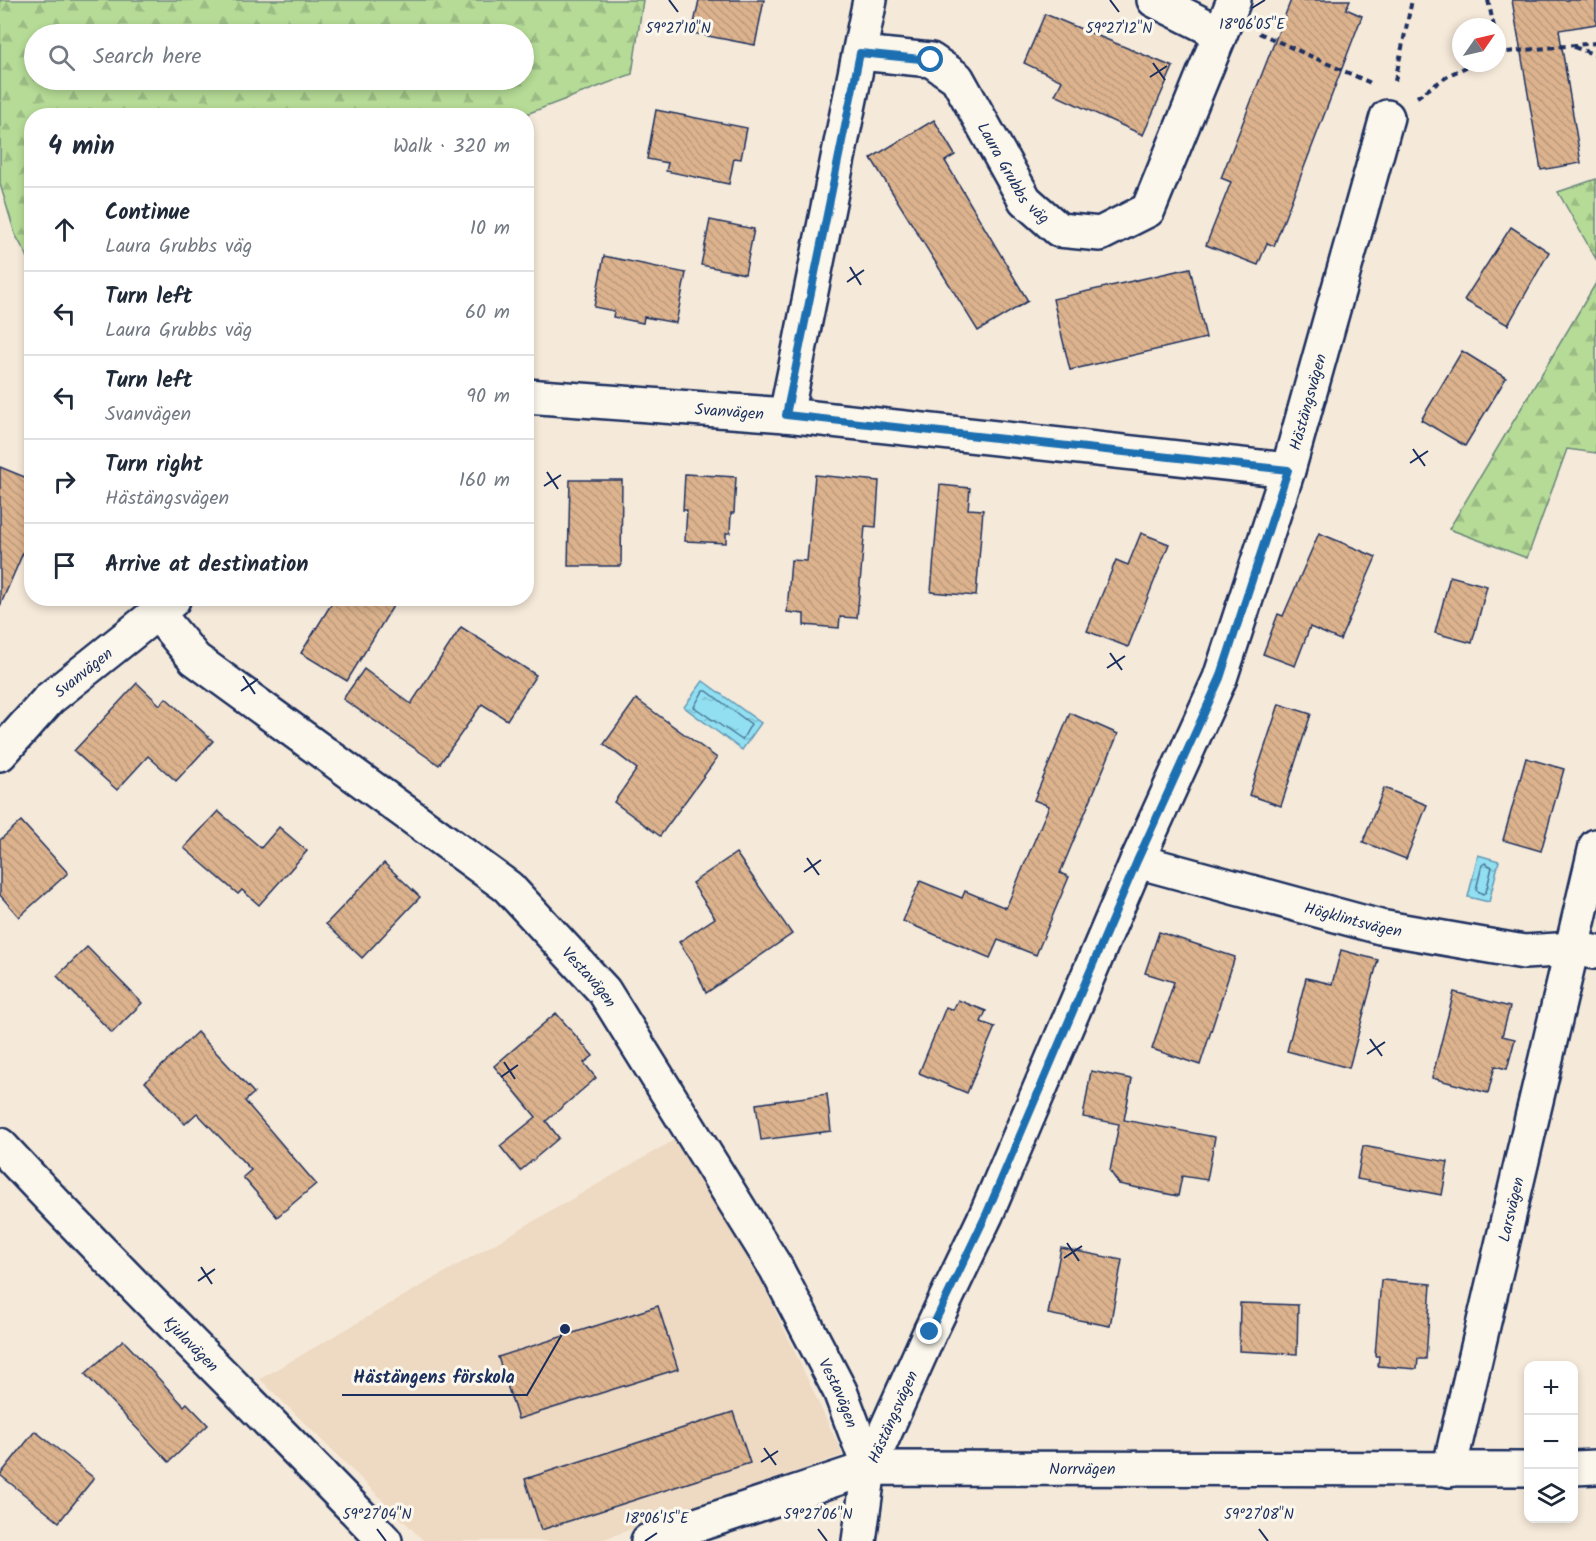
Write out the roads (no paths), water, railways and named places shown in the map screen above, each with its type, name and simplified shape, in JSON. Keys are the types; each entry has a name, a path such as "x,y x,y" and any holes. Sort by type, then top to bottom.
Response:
{"street":[{"path":"786,415 870,0"},
{"path":"1154,0 1227,17"},
{"name":"Laura Grubbs väg","path":"860,53 931,60 957,78 1025,200 1059,230 1100,234 1148,210 1227,17"},
{"name":"Hästängsvägen","path":"859,1541 869,1468 986,1215 1137,861 1220,678 1288,470 1390,105"},
{"name":"Svanvägen","path":"534,397 786,415 1288,470"},
{"name":"Svanvägen","path":"0,754 49,699 166,606"},
{"name":"Vestavägen","path":"166,606 195,659 508,887 604,991 776,1268 840,1390 869,1468"},
{"path":"1585,951 1596,846"},
{"name":"Högklintsvägen","path":"1137,861 1380,927 1524,952 1585,951"},
{"name":"Larsvägen","path":"1449,1470 1585,951"},
{"name":"Kjulavägen","path":"0,1145 83,1235 233,1384 385,1541"},
{"path":"1578,1468 1596,1467"},
{"name":"Norrvägen","path":"648,1541 869,1468 1524,1469"}],"water":[{"path":"703,681 761,723 742,750 684,707"},
{"path":"1478,855 1499,861 1489,902 1468,897"}],"place":[{"name":"Hästängens förskola","path":"565,1329"}]}
